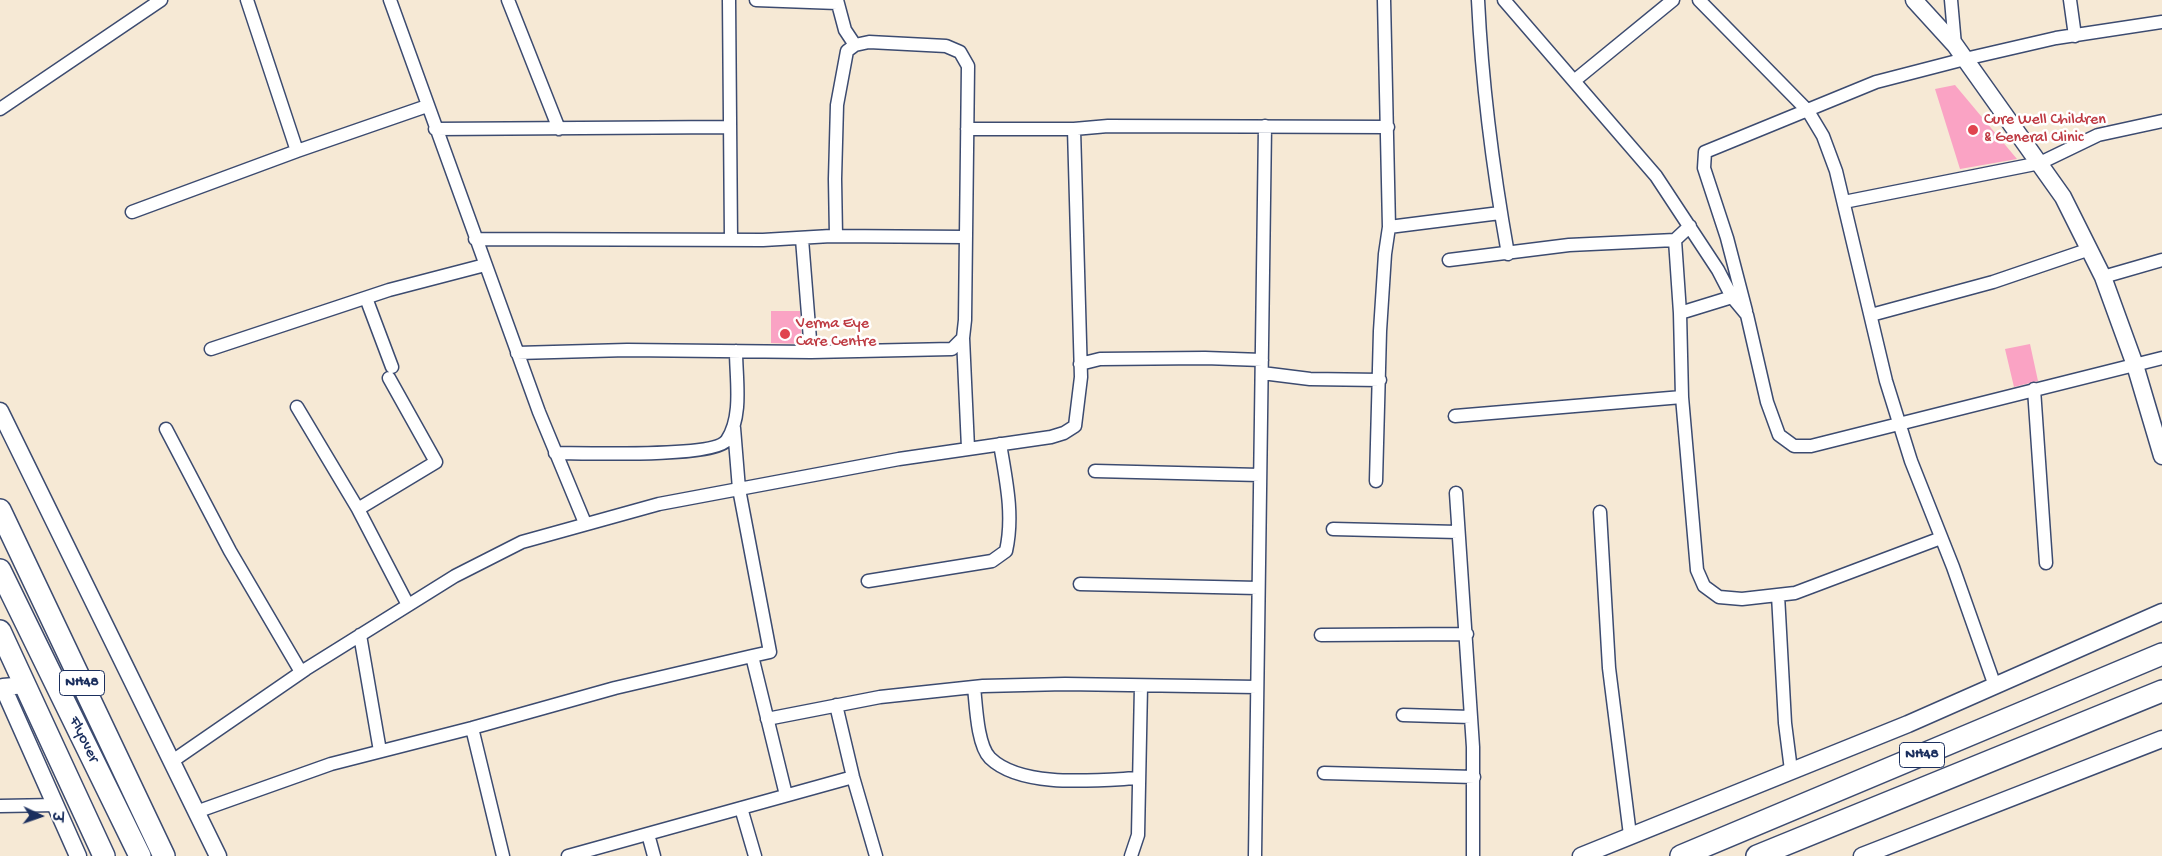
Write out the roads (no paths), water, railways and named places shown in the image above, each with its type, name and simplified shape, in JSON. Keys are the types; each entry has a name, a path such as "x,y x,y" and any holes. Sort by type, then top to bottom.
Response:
{"highway":[{"name":"NH48","path":"0,510 164,856"},
{"name":"Flyover","path":"0,570 140,856"},
{"path":"0,630 104,856"},
{"name":"NH48","path":"1681,856 2162,654"},
{"name":"NH48","path":"1757,856 2162,691"}],"street":[{"path":"0,110 161,0"},
{"path":"247,0 297,151"},
{"path":"390,0 517,353 555,453 585,523"},
{"path":"508,0 559,129"},
{"path":"729,0 728,127 731,239"},
{"path":"756,0 837,2 845,30 854,45"},
{"path":"1376,481 1380,331 1385,254 1389,227 1384,0"},
{"path":"1478,0 1481,58 1500,213 1508,254"},
{"path":"1504,0 1656,176 1690,226 1732,297 1747,315"},
{"path":"1574,81 1672,0"},
{"path":"1699,0 1808,111 1826,145 1836,171 1844,202 1886,380 1911,461 1995,686"},
{"path":"1914,0 1960,52 2063,197 2103,277 2135,365 2162,456"},
{"path":"1951,0 1960,52"},
{"path":"2070,0 2075,36"},
{"path":"2162,22 1960,52 1876,82 1705,152 1704,168 1727,238 1770,410 1779,435 1794,446 1811,446 2162,358"},
{"path":"836,236 837,105 847,51 854,45 869,42 946,46 960,52 968,66 964,338 968,448"},
{"path":"132,212 297,151 427,106"},
{"path":"1844,202 2040,163 2098,135 2162,121"},
{"path":"967,129 1074,129 1108,126 1388,127"},
{"path":"1255,856 1265,126"},
{"path":"436,129 728,127"},
{"path":"171,762 301,672 408,604 454,576 522,542 659,504 899,459 1051,436 1064,433 1075,426 1080,364 1074,129"},
{"path":"1389,227 1500,213"},
{"path":"1449,260 1569,245 1674,240 1690,226"},
{"path":"476,239 802,239 836,236 965,237"},
{"path":"802,239 811,352"},
{"path":"1674,240 1680,313 1682,397 1696,570 1704,586 1719,597 1742,599 1795,593 1941,538"},
{"path":"1871,315 1993,282 2090,249"},
{"path":"2103,277 2162,260"},
{"path":"211,348 366,298 485,265"},
{"path":"1680,313 1732,297"},
{"path":"358,510 436,462 391,373 366,298"},
{"path":"517,353 627,350 811,352 952,349 964,338"},
{"path":"196,812 331,764 472,728 615,688 770,652 739,489 734,428 736,351"},
{"path":"1080,364 1108,359 1205,358 1262,367 1310,379 1380,380"},
{"path":"2034,389 2046,564"},
{"path":"1455,416 1682,397"},
{"path":"298,407 358,510 408,604"},
{"path":"0,411 218,856"},
{"path":"555,453 686,452 714,448 725,443 734,428"},
{"path":"166,429 230,551 301,672"},
{"path":"868,581 992,561 1006,551 1010,535 1010,504 1000,444"},
{"path":"1095,471 1260,475"},
{"path":"1456,493 1467,634 1474,777 1473,856"},
{"path":"1600,512 1608,668 1630,835"},
{"path":"1333,529 1458,532"},
{"path":"1080,584 1258,588"},
{"path":"1778,595 1785,723 1791,770"},
{"path":"1581,856 1908,724 2162,612"},
{"path":"1321,635 1467,634"},
{"path":"360,635 380,751"},
{"path":"752,656 786,795"},
{"path":"767,718 880,697 974,687 1065,684 1257,687"},
{"path":"26,685 1,687 57,805 78,856"},
{"path":"1131,856 1138,835 1141,686"},
{"path":"974,687 980,735 989,757 1010,771 1034,777 1084,781 1140,778"},
{"path":"836,705 853,777 876,856"},
{"path":"1403,715 1471,717"},
{"path":"472,728 504,856"},
{"path":"1862,856 2162,739"},
{"path":"1324,773 1474,777"},
{"path":"568,856 853,777"},
{"path":"0,806 57,805"},
{"path":"740,808 755,856"},
{"path":"648,834 654,856"}],"place":[{"name":"Cure Well Children & General Clinic","path":"1973,130"},
{"name":"Verma Eye Care Centre","path":"785,334"}]}
